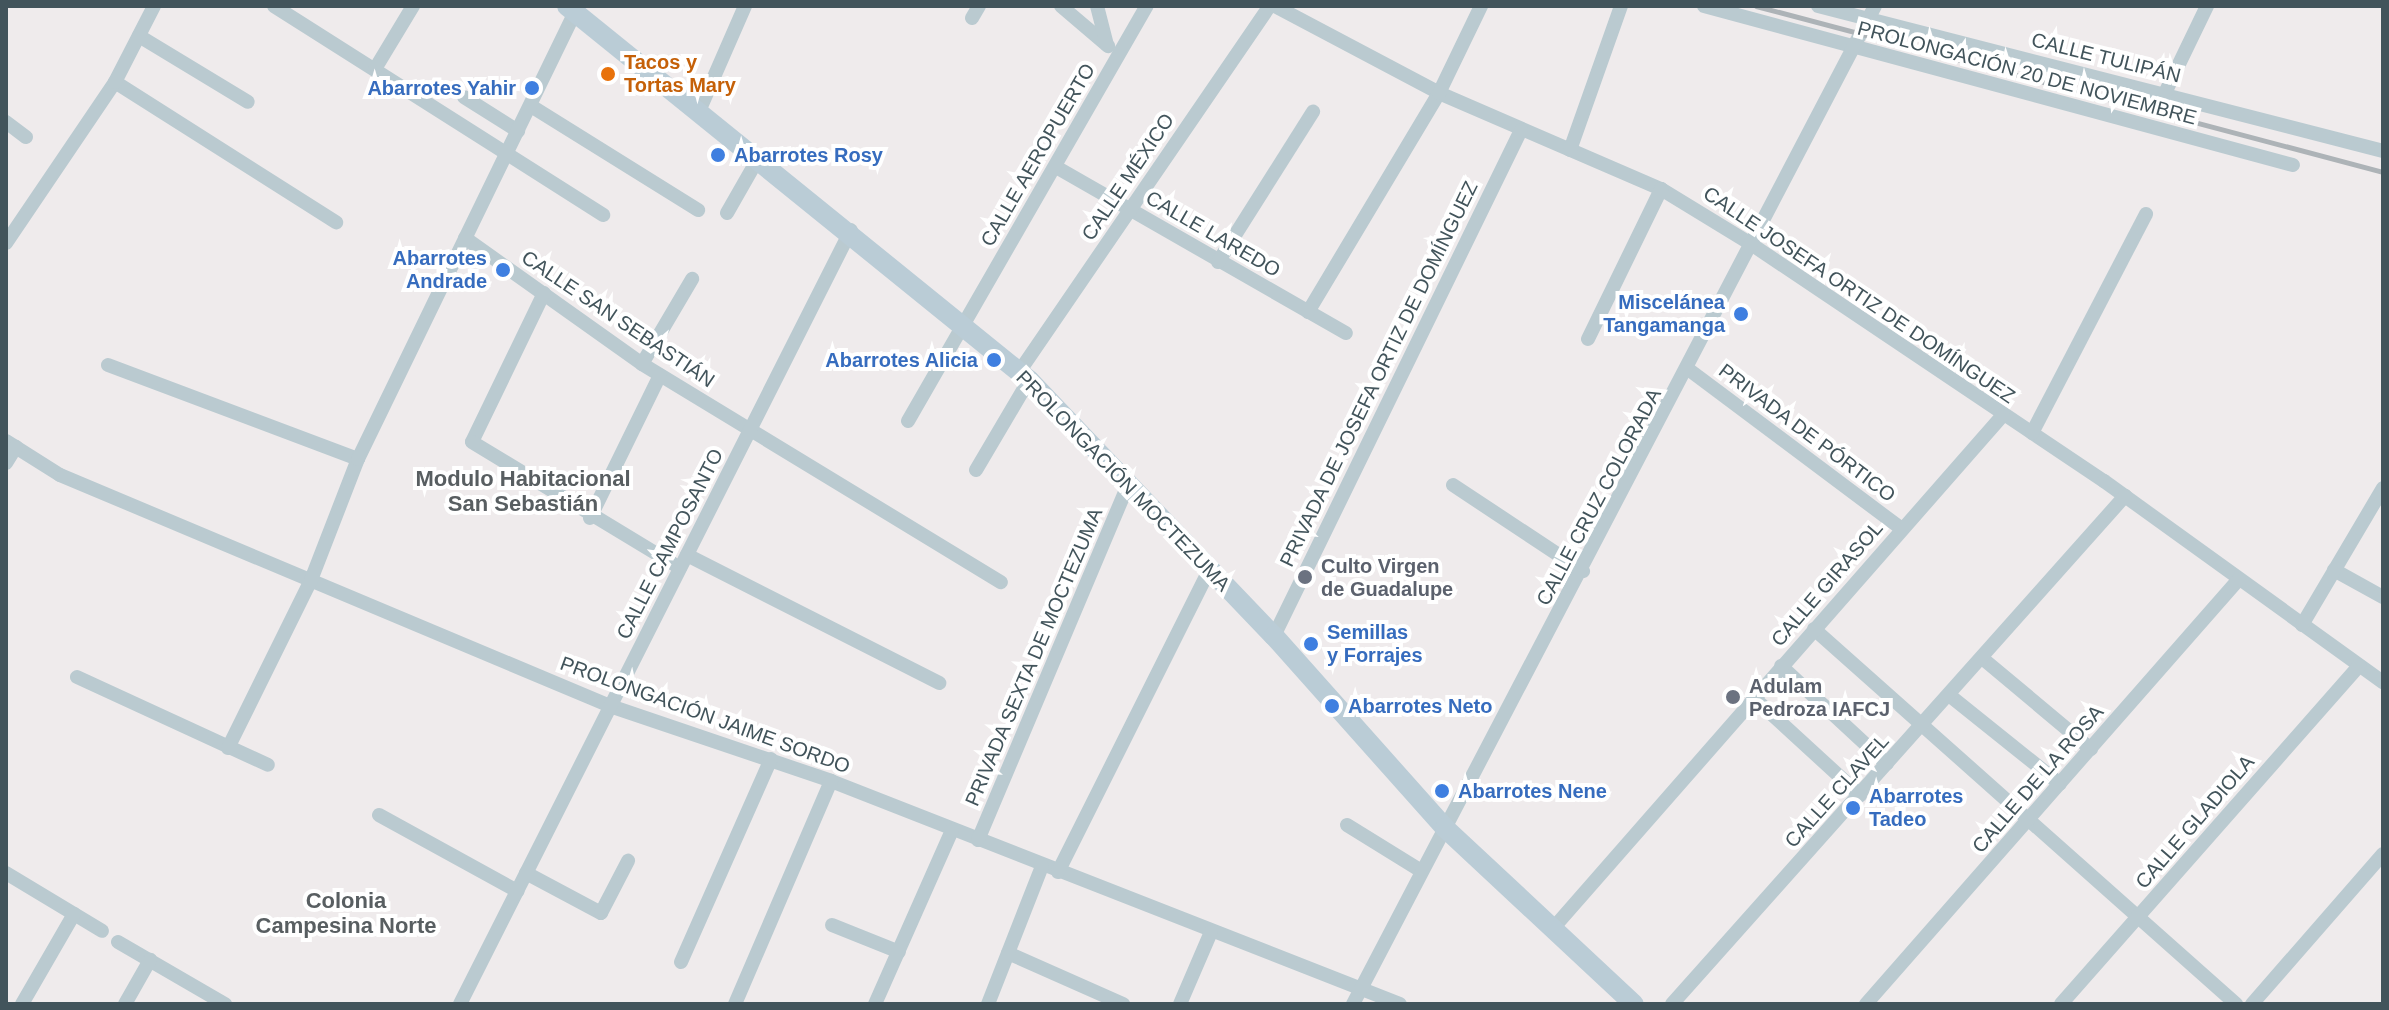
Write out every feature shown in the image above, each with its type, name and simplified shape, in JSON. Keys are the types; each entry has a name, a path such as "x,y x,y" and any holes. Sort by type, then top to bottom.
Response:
{"main road":[{"name":"PROLONGACIÓN MOCTEZUMA","path":"571,9 851,230 1024,376 1126,490 1274,636 1445,828 1556,925 1634,1004"}],"street":[{"path":"9,233 115,82 154,6"},
{"path":"375,69 413,6"},
{"path":"700,109 745,6"},
{"path":"1061,6 1112,53"},
{"path":"1097,6 1112,53"},
{"name":"CALLE AEROPUERTO","path":"908,421 1056,167 1112,53 1147,6"},
{"name":"CALLE JOSEFA ORTIZ DE DOMÍNGUEZ","path":"1273,6 1439,93 1661,189 1751,244 2125,496 2383,682"},
{"name":"CALLE MÉXICO","path":"976,470 1024,376 1130,209 1273,6"},
{"path":"1308,312 1439,93 1481,6"},
{"path":"1570,150 1621,6"},
{"name":"PROLONGACIÓN 20 DE NOVIEMBRE","path":"1704,6 2293,165"},
{"name":"CALLE TULIPÁN","path":"1818,6 1871,13 2383,151"},
{"path":"2165,93 2207,6"},
{"path":"283,7 603,215"},
{"path":"228,748 311,580 358,459 531,106 571,9"},
{"name":"CALLE CRUZ COLORADA","path":"1353,1004 1420,870 1583,571 1871,13"},
{"path":"139,36 248,102"},
{"path":"115,82 336,222"},
{"path":"464,97 518,131"},
{"path":"531,106 698,210"},
{"path":"1218,262 1313,112"},
{"path":"6,122 26,137"},
{"name":"PRIVADA DE JOSEFA ORTIZ DE DOMÍNGUEZ","path":"1274,636 1521,130"},
{"path":"727,213 759,157"},
{"name":"CALLE LAREDO","path":"1056,167 1346,333"},
{"path":"1588,339 1661,189"},
{"path":"2032,433 2146,214"},
{"name":"CALLE CAMPOSANTO","path":"460,1004 851,230"},
{"name":"CALLE SAN SEBASTIÁN","path":"465,238 642,364 1001,582"},
{"path":"642,364 692,279"},
{"path":"544,293 472,442 590,518 939,683"},
{"path":"108,365 358,459"},
{"name":"PRIVADA DE PÓRTICO","path":"1688,369 1902,529"},
{"path":"590,518 660,375"},
{"name":"CALLE GIRASOL","path":"1556,925 2003,415"},
{"path":"6,463 11,444"},
{"name":"PROLONGACIÓN JAIME SORDO","path":"11,444 60,475 610,706 831,781 1400,1004"},
{"path":"1453,485 1583,571"},
{"path":"2302,625 2383,488"},
{"name":"PRIVADA SEXTA DE MOCTEZUMA","path":"978,840 1126,490"},
{"name":"CALLE CLAVEL","path":"1672,1004 2125,496"},
{"path":"2334,570 2383,597"},
{"path":"1058,872 1209,571"},
{"name":"CALLE DE LA ROSA","path":"1866,1004 2239,579"},
{"path":"1814,629 2236,1004"},
{"path":"1982,658 2091,749"},
{"path":"1781,666 1887,764"},
{"name":"CALLE GLADIOLA","path":"2061,1004 2359,666"},
{"path":"77,677 268,765"},
{"path":"1949,695 2060,784"},
{"path":"1754,698 1860,795"},
{"path":"681,962 771,759"},
{"path":"735,1004 831,781"},
{"path":"379,815 517,891"},
{"path":"1347,825 1420,870"},
{"path":"875,1004 952,830"},
{"path":"2252,1004 2383,854"},
{"path":"526,873 601,913 628,861"},
{"path":"988,1004 1042,866"},
{"path":"6,873 102,931"},
{"path":"22,1004 74,914"},
{"path":"832,925 899,952"},
{"path":"1180,1004 1211,932"},
{"path":"118,942 225,1004"},
{"path":"1008,953 1123,1004"},
{"path":"125,1004 150,960"}],"railway":[{"path":"1756,6 2383,172"}],"place":[{"name":"Tacos y Tortas Mary","path":"608,74"},
{"name":"Abarrotes Yahir","path":"532,88"},
{"name":"Abarrotes Rosy","path":"718,155"},
{"name":"Abarrotes Andrade","path":"503,270"},
{"name":"Miscelánea Tangamanga","path":"1741,314"},
{"name":"Abarrotes Alicia","path":"994,360"},
{"name":"Culto Virgen de Guadalupe","path":"1305,577"},
{"name":"Semillas y Forrajes","path":"1311,644"},
{"name":"Adulam Pedroza IAFCJ","path":"1733,697"},
{"name":"Abarrotes Neto","path":"1332,706"},
{"name":"Abarrotes Nene","path":"1442,791"},
{"name":"Abarrotes Tadeo","path":"1853,808"}],"district":[{"name":"Modulo Habitacional San Sebastián","path":"523,490"},
{"name":"Colonia Campesina Norte","path":"346,912"}]}
